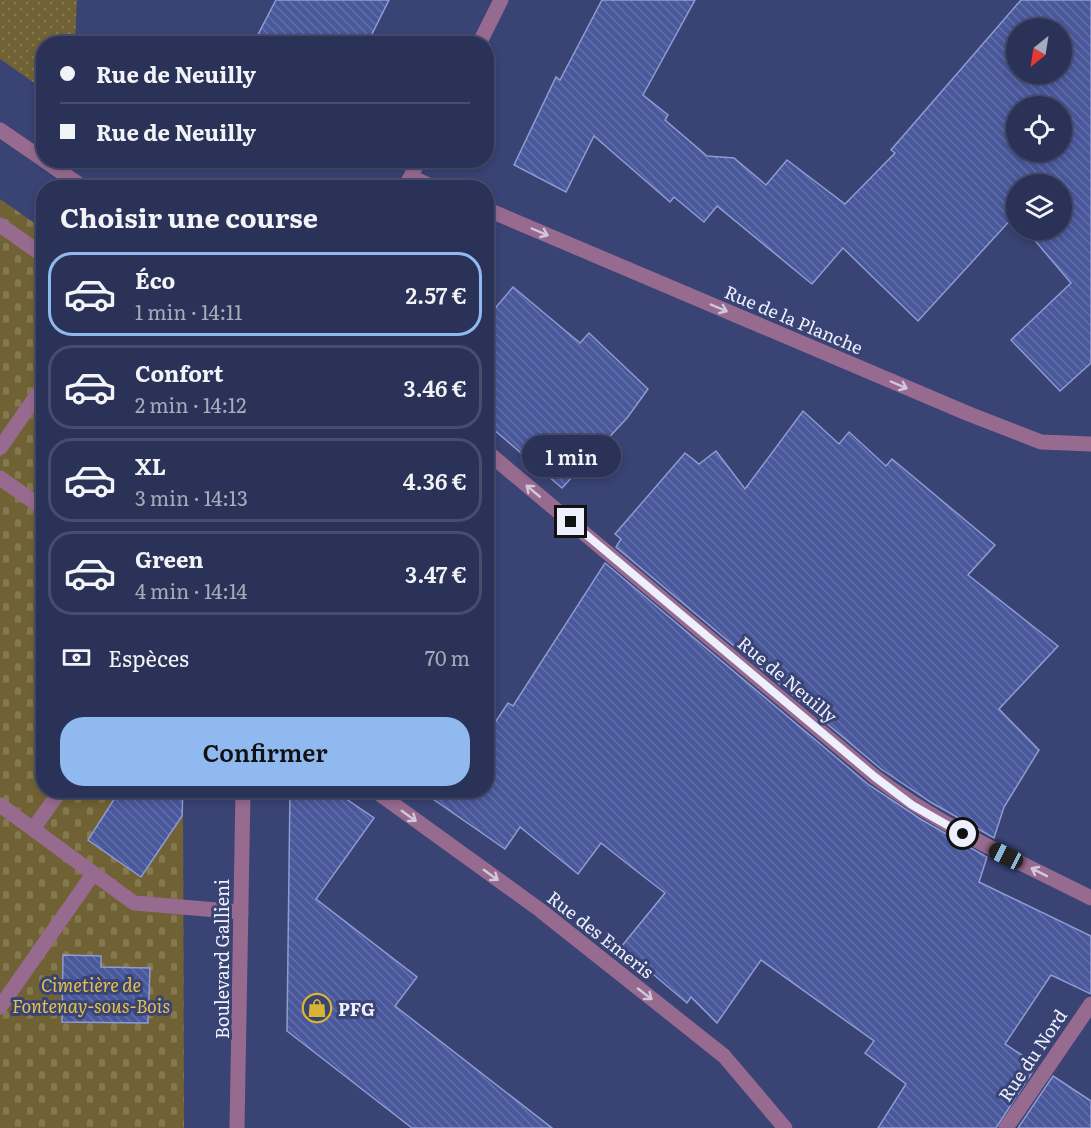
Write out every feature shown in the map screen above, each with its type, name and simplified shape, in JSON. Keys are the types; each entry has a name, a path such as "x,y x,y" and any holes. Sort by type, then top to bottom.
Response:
{"street":[{"path":"483,36 501,0"},
{"path":"0,130 36,155"},
{"path":"55,168 73,180"},
{"name":"Rue de la Planche","path":"494,212 1010,430 1041,442 1091,444"},
{"path":"0,225 36,250"},
{"path":"0,448 36,396"},
{"name":"Rue de Neuilly","path":"494,459 875,777 912,805 963,834 1091,898"},
{"path":"0,478 36,503"},
{"path":"33,829 55,798"},
{"name":"Boulevard Gallieni","path":"237,1128 243,798"},
{"name":"Rue des Emeris","path":"385,798 540,910 724,1056 785,1128"},
{"path":"0,805 134,903 241,912"},
{"path":"0,1007 93,874"},
{"name":"Rue du Nord","path":"1006,1128 1091,1004"}],"green space":[{"path":"0,0 77,0 75,36 36,36 36,84 0,59"},
{"name":"Cimetière de Fontenay-sous-Bois","path":"0,199 36,224 36,798 183,798 184,1128 0,1128"}],"building":[{"path":"276,0 389,0 371,36 257,36"},
{"path":"602,0 695,0 643,95 668,115 665,120 707,156 734,158 766,185 787,160 845,204 895,153 891,150 1021,0 1091,0 1091,363 1060,391 1011,340 1071,283 1034,240 1072,240 1072,174 1006,174 1006,225 918,321 843,248 812,284 717,206 704,222 674,197 670,202 594,136 566,192 514,165 556,77 560,80"},
{"path":"513,287 580,343 589,333 648,389 627,418 562,488 494,430 494,310"},
{"path":"803,411 839,444 849,432 886,466 892,459 995,545 968,575 1058,646 999,709 1039,750 1004,807 994,838 932,803 881,769 616,547 621,539 615,534 685,453 699,464 716,451 745,489"},
{"path":"605,563 869,785 922,820 987,857 979,882 1091,936 1091,994 1051,975 1005,1044 1037,1065 996,1128 878,1128 906,1084 865,1053 874,1041 761,960 717,1023 691,997 687,1003 621,947 665,893 601,843 578,874 520,827 505,849 432,798 494,798 494,724 508,703 513,706"},
{"path":"115,798 183,798 182,816 141,877 88,840"},
{"path":"290,798 345,798 374,818 316,899 417,977 395,1006 552,1128 412,1128 287,1031"},
{"path":"63,955 101,956 101,967 150,968 148,1023 62,1022"},
{"path":"1053,1076 1091,1101 1091,1128 1018,1128"}],"place":[{"name":"PFG","path":"317,1008"}],"route":[{"path":"571,522 875,777 912,805 963,834"}]}
